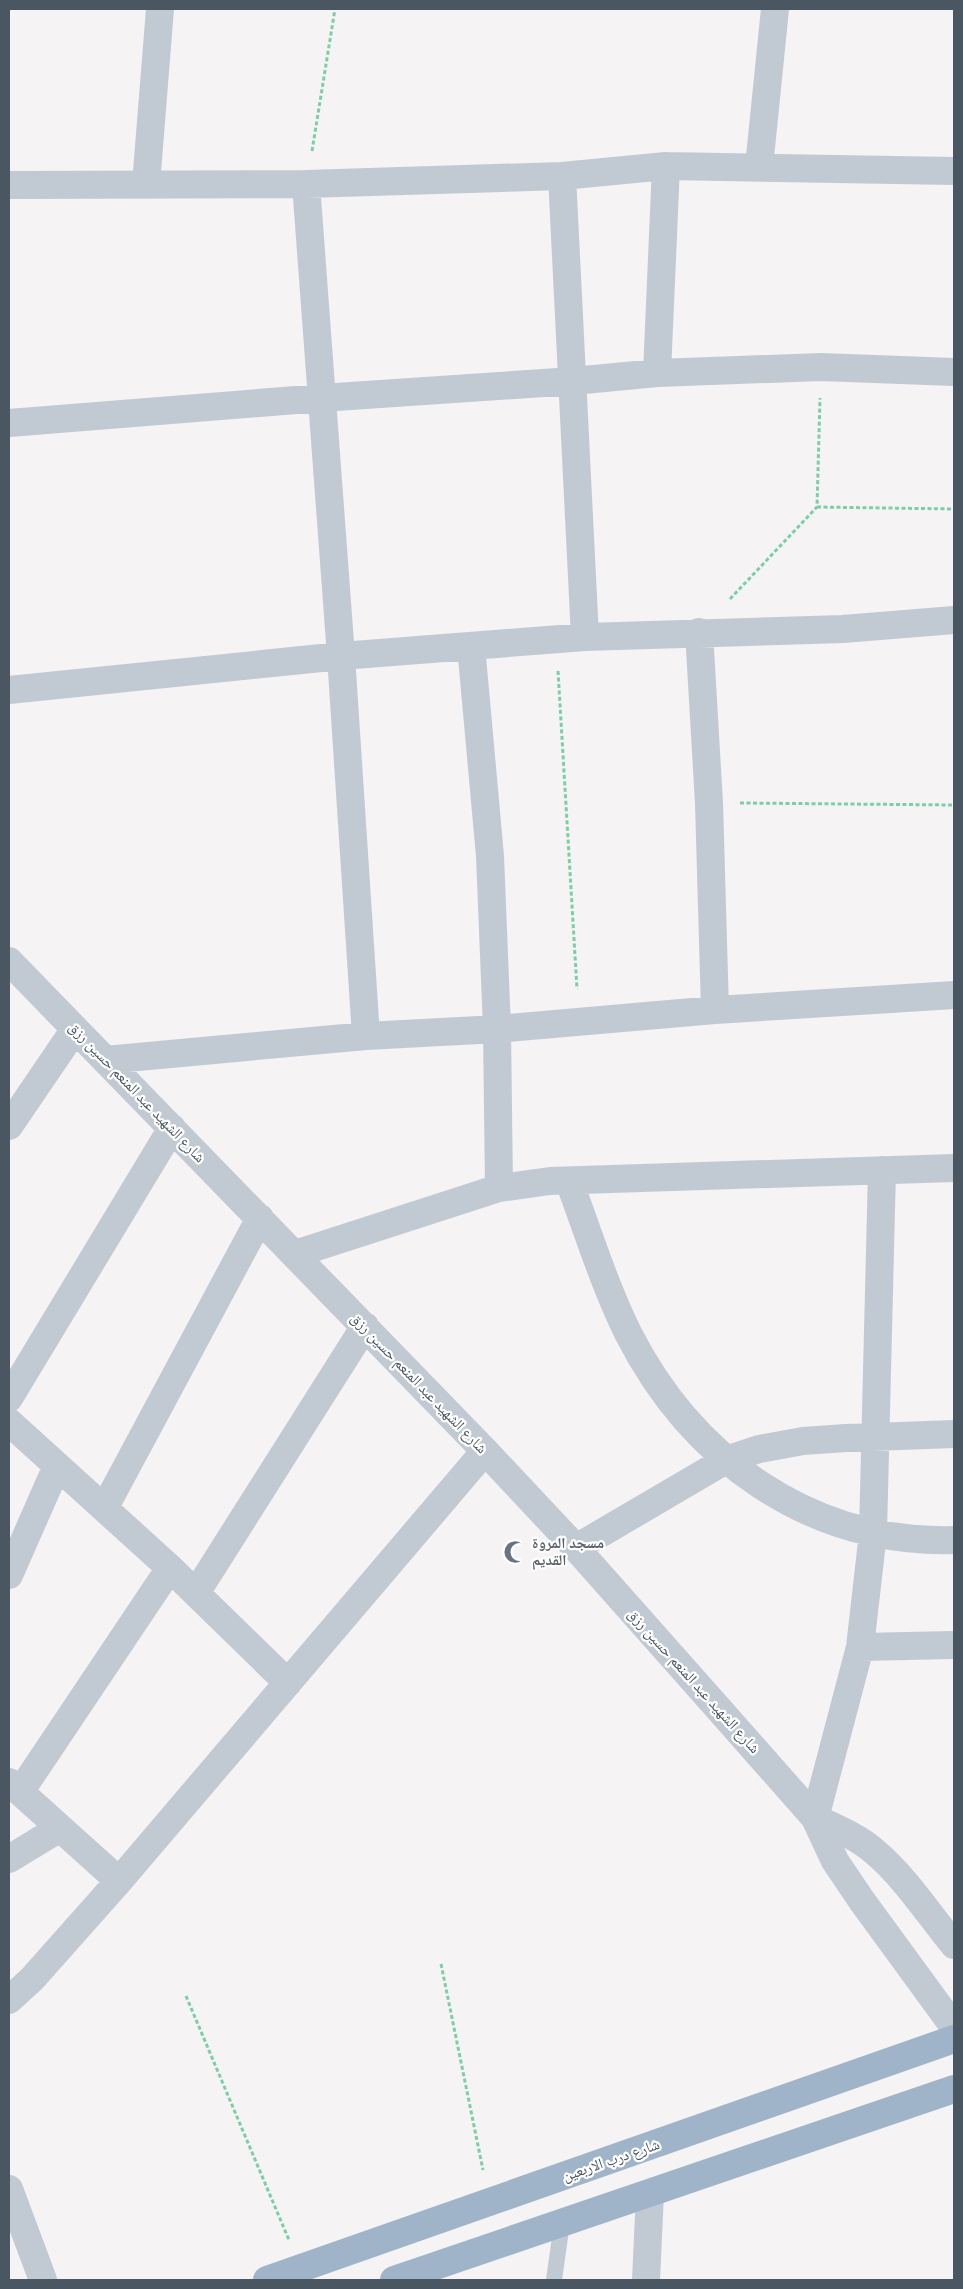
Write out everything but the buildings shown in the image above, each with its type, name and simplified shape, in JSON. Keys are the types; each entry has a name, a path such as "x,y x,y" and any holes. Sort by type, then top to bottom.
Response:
{"highway":[{"name":"شارع درب الاربعين","path":"267,2280 954,2039"},
{"path":"394,2280 954,2089"}],"street":[{"path":"146,184 160,9"},
{"path":"760,167 775,9"},
{"path":"9,185 306,184 562,176 666,166 954,171"},
{"path":"658,373 666,166"},
{"path":"562,176 574,381 585,637"},
{"path":"306,184 341,656 366,1036"},
{"path":"9,423 321,398 574,381 658,373 821,368 954,372"},
{"path":"9,690 341,656 556,641 585,637 844,629 954,620"},
{"path":"699,632 709,803 715,1010"},
{"path":"472,646 490,856 497,1029 499,1188"},
{"name":"شارع الشهيد عبد المنعم حسين رزق","path":"9,961 486,1451 576,1548 816,1818 835,1860 862,1901 954,2027"},
{"path":"105,1060 366,1036 497,1029 579,1020 954,995"},
{"path":"9,1126 75,1029"},
{"path":"9,1398 172,1128"},
{"path":"295,1254 499,1188 550,1181 954,1168"},
{"path":"816,1818 860,1647 873,1533 882,1170"},
{"path":"569,1181 608,1290 629,1334 680,1414 726,1460 768,1489 836,1523 873,1533 929,1541 954,1540"},
{"path":"105,1507 260,1218"},
{"path":"196,1593 365,1326"},
{"path":"9,1422 105,1507 288,1683"},
{"path":"576,1548 726,1460 760,1449 803,1441 876,1436 954,1434"},
{"path":"9,2000 32,1979 119,1881 486,1451"},
{"path":"9,1575 58,1466"},
{"path":"119,1881 14,1787 170,1568"},
{"path":"860,1647 954,1644"},
{"name":"شارع الشهيد عبد المنعم حسين رزق","path":"816,1818 841,1830 875,1852 890,1866 954,1946"},
{"path":"9,1859 60,1828"},
{"path":"9,2189 43,2280"},
{"path":"646,2280 650,2193"}],"lane":[{"path":"554,2280 562,2223"}],"path":[{"path":"306,184 335,9"},
{"path":"699,632 817,507 821,368"},
{"path":"817,507 954,509"},
{"path":"556,641 579,1020"},
{"path":"709,803 954,805"},
{"path":"440,1964 490,2202"},
{"path":"186,1996 301,2269"}],"place":[{"name":"مسجد المروة القديم","path":"515,1552"}]}
